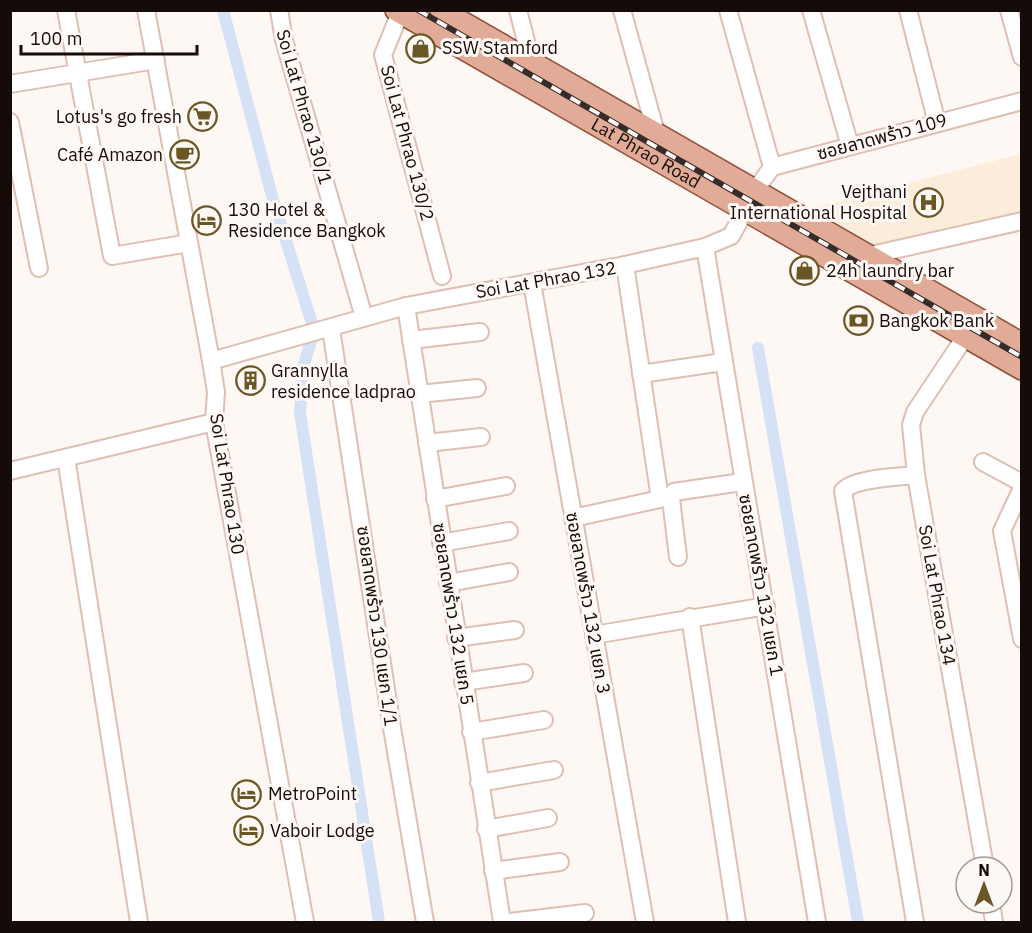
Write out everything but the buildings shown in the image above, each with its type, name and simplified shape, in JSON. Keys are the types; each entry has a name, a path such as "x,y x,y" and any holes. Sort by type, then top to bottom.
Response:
{"main road":[{"name":"Lat Phrao Road","path":"398,12 428,18 447,40 1022,369"},
{"name":"Lat Phrao Road","path":"451,14 754,192 1018,339"},
{"path":"447,40 451,14"}],"street":[{"path":"66,10 112,256 189,243"},
{"name":"Soi Lat Phrao 130","path":"146,10 211,361 216,392 214,422 304,922"},
{"name":"Soi Lat Phrao 130/1","path":"279,10 284,40 361,307"},
{"path":"518,10 531,61"},
{"path":"622,10 656,133"},
{"path":"728,10 772,167 754,192"},
{"path":"811,10 850,146"},
{"path":"908,10 937,123"},
{"path":"1009,10 1022,57"},
{"name":"Soi Lat Phrao 130/2","path":"398,12 383,55 442,276"},
{"path":"10,84 156,60"},
{"name":"ซอยลาดพร้าว 109","path":"772,167 1022,101"},
{"path":"10,122 39,268"},
{"name":"Soi Lat Phrao 132","path":"211,361 406,306 625,266 705,247 731,236 745,211"},
{"path":"867,256 1022,221"},
{"name":"ซอยลาดพร้าว 132 แยก 1","path":"705,247 742,482 766,606 817,922"},
{"path":"573,518 660,499 625,266"},
{"name":"ซอยลาดพร้าว 132 แยก 3","path":"532,283 645,922"},
{"name":"ซอยลาดพร้าว 132 แยก 5","path":"406,306 441,543 502,922"},
{"name":"ซอยลาดพร้าว 130 แยก 1/1","path":"327,330 425,922"},
{"path":"411,340 480,332"},
{"name":"Soi Lat Phrao 134","path":"965,337 915,412 911,425 916,475 983,855"},
{"path":"641,374 723,362"},
{"path":"419,394 477,388"},
{"path":"10,471 214,422"},
{"path":"427,443 481,436"},
{"path":"66,458 139,922"},
{"path":"983,462 1022,483"},
{"path":"915,922 843,491 857,483 916,475"},
{"path":"678,557 671,499 674,492 742,482"},
{"path":"435,499 506,486"},
{"path":"1022,488 1002,531 1022,639"},
{"path":"441,543 509,531"},
{"path":"448,583 509,572"},
{"path":"594,635 766,606"},
{"path":"690,618 737,922"},
{"path":"456,638 515,630"},
{"path":"463,682 524,673"},
{"path":"471,732 544,720"},
{"path":"479,783 554,770"},
{"path":"486,829 548,818"},
{"path":"493,871 560,861"},
{"path":"510,922 585,914"}],"shaded area":[{"name":"Vejthani International Hospital","path":"1021,154 1021,214 873,251 804,210"}],"waterway":[{"path":"223,10 272,196 314,330 303,368 300,413 379,922"},
{"path":"758,348 858,922"}],"railway":[{"path":"418,10 1022,357"}],"place":[{"name":"SSW Stamford","path":"421,48"},
{"name":"Lotus's go fresh","path":"203,117"},
{"name":"Café Amazon","path":"184,155"},
{"name":"Vejthani International Hospital","path":"928,202"},
{"name":"130 Hotel & Residence Bangkok","path":"207,220"},
{"name":"24h laundry bar","path":"805,271"},
{"name":"Bangkok Bank","path":"858,321"},
{"name":"Grannylla residence ladprao","path":"250,381"},
{"name":"MetroPoint","path":"247,794"},
{"name":"Vaboir Lodge","path":"249,831"}]}
